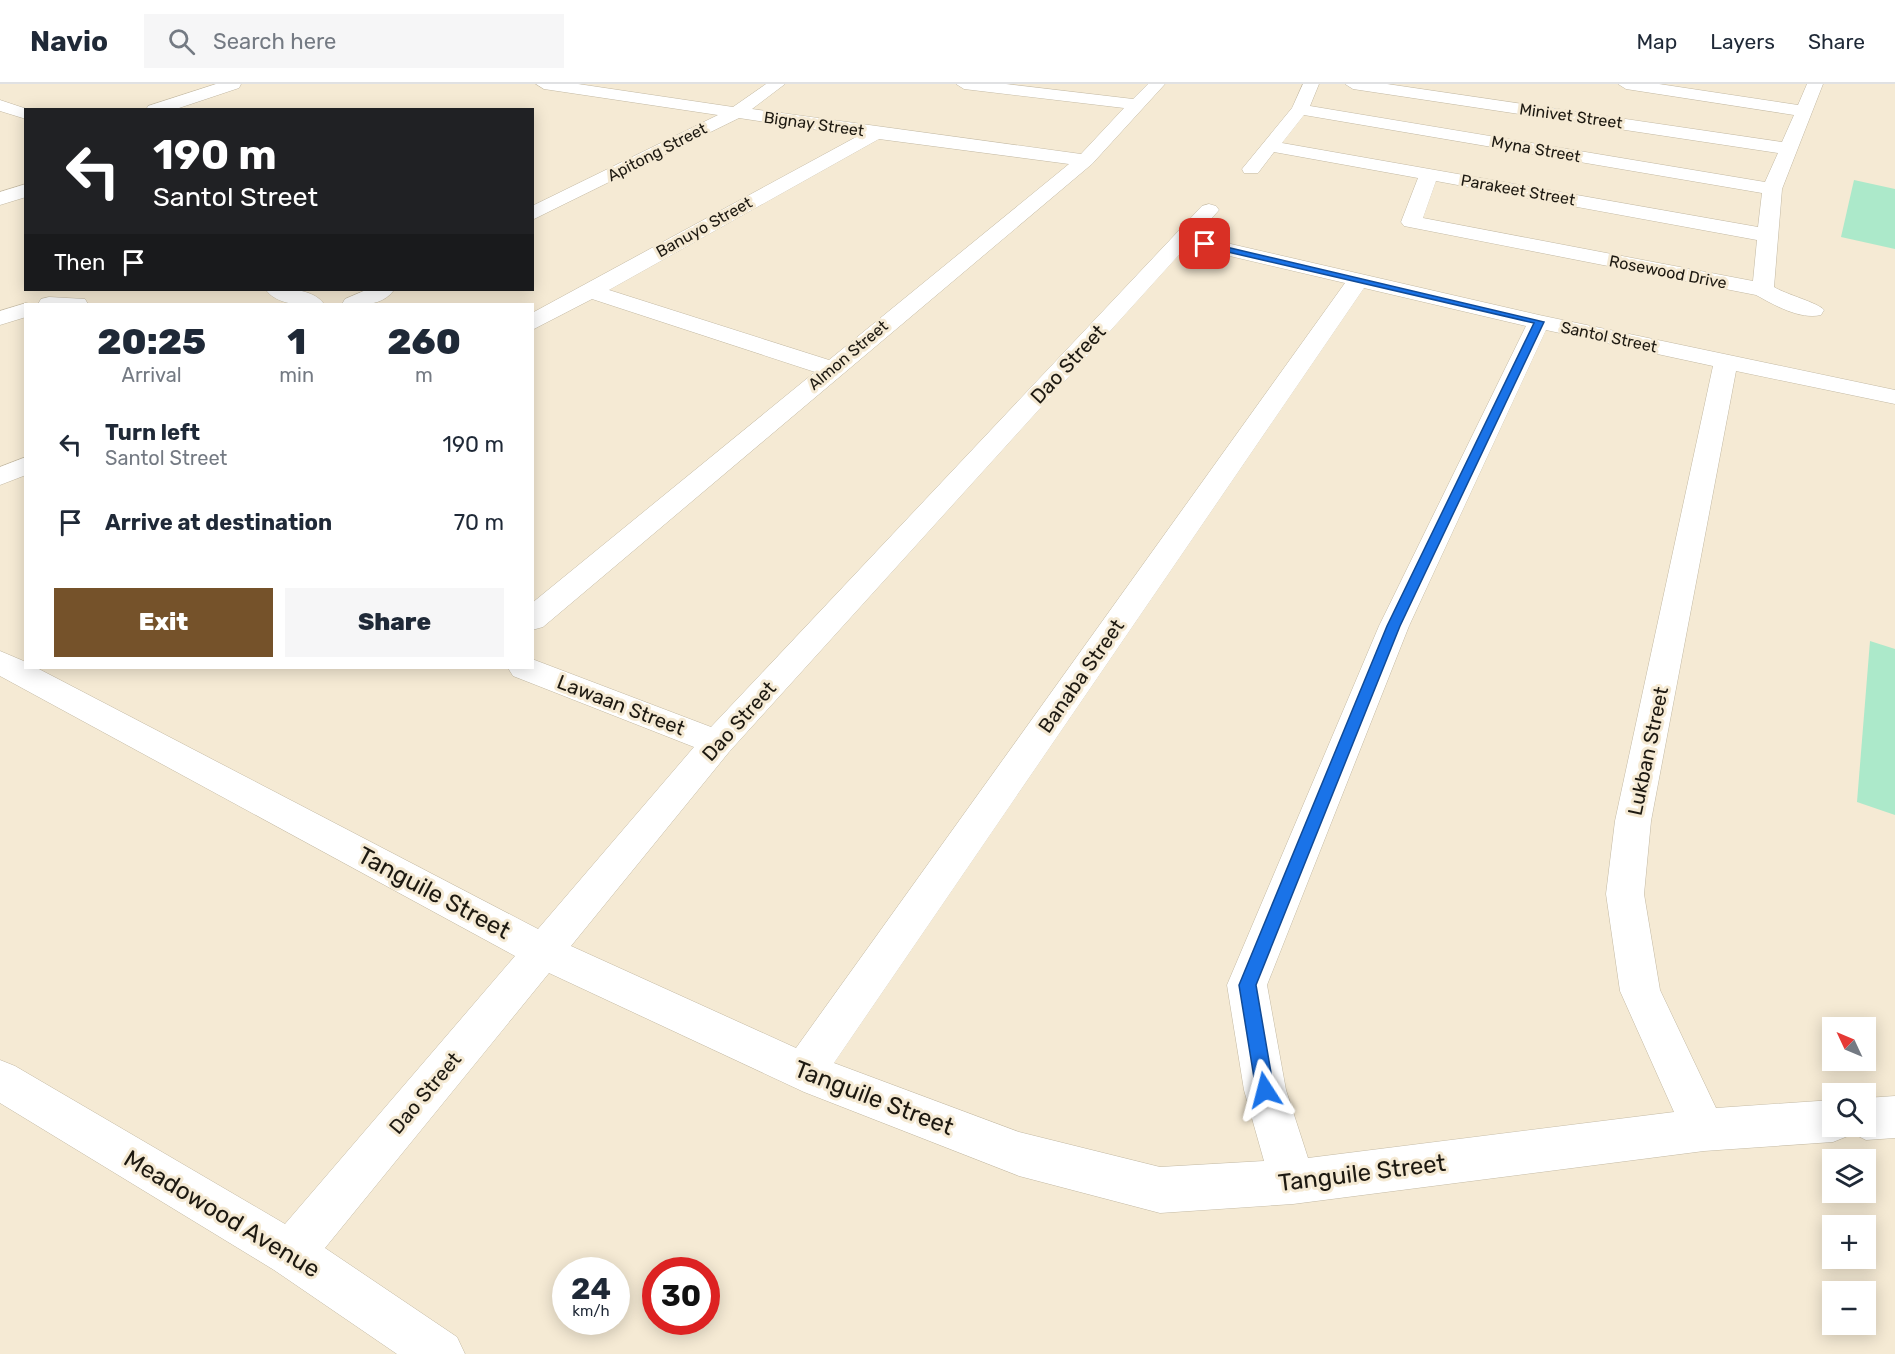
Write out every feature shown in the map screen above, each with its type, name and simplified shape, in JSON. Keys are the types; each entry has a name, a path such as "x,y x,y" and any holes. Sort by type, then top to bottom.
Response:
{"street":[{"path":"189,84 213,91"},
{"path":"160,108 233,84"},
{"name":"Bignay Street","path":"544,84 876,133 1085,160"},
{"name":"Apitong Street","path":"534,213 736,113 777,84"},
{"path":"964,84 1138,105"},
{"name":"Almon Street","path":"534,618 1085,160 1157,84"},
{"path":"1251,169 1300,109 1311,84"},
{"name":"Minivet Street","path":"1353,84 1790,149"},
{"path":"1626,84 1802,111"},
{"path":"1813,310 1782,302 1763,290 1766,236 1772,189 1815,84"},
{"path":"0,105 24,113"},
{"name":"Myna Street","path":"1300,109 1772,189"},
{"name":"Banuyo Street","path":"534,322 876,133"},
{"name":"Parakeet Street","path":"1271,146 1766,236"},
{"name":"Rosewood Drive","path":"1429,174 1411,222 1763,290"},
{"path":"0,200 24,191"},
{"name":"Dao Street","path":"291,1253 717,743 1209,210"},
{"name":"Santol Street","path":"1183,240 1539,322 1895,397"},
{"name":"Banaba Street","path":"804,1072 1359,279"},
{"path":"588,290 831,369"},
{"path":"280,291 310,303"},
{"path":"355,303 381,291"},
{"path":"0,318 24,311"},
{"path":"1293,1182 1265,1090 1247,985 1394,626 1539,322"},
{"name":"Lukban Street","path":"1704,1130 1640,991 1625,894 1633,821 1672,638 1726,362"},
{"path":"0,477 24,466"},
{"name":"Tanguile Street","path":"0,662 544,952 804,1072 1019,1154 1160,1190 1293,1182 1704,1130 1822,1122"},
{"name":"Lawaan Street","path":"527,669 717,743"},
{"name":"Meadowood Avenue","path":"0,1080 291,1253 440,1354"},
{"path":"1876,1118 1895,1117"}],"green space":[{"path":"1854,180 1895,189 1895,249 1841,237"},
{"path":"1870,641 1895,649 1895,815 1857,802"}],"route":[{"path":"1205,244 1539,322 1394,626 1247,985 1265,1090"}]}
